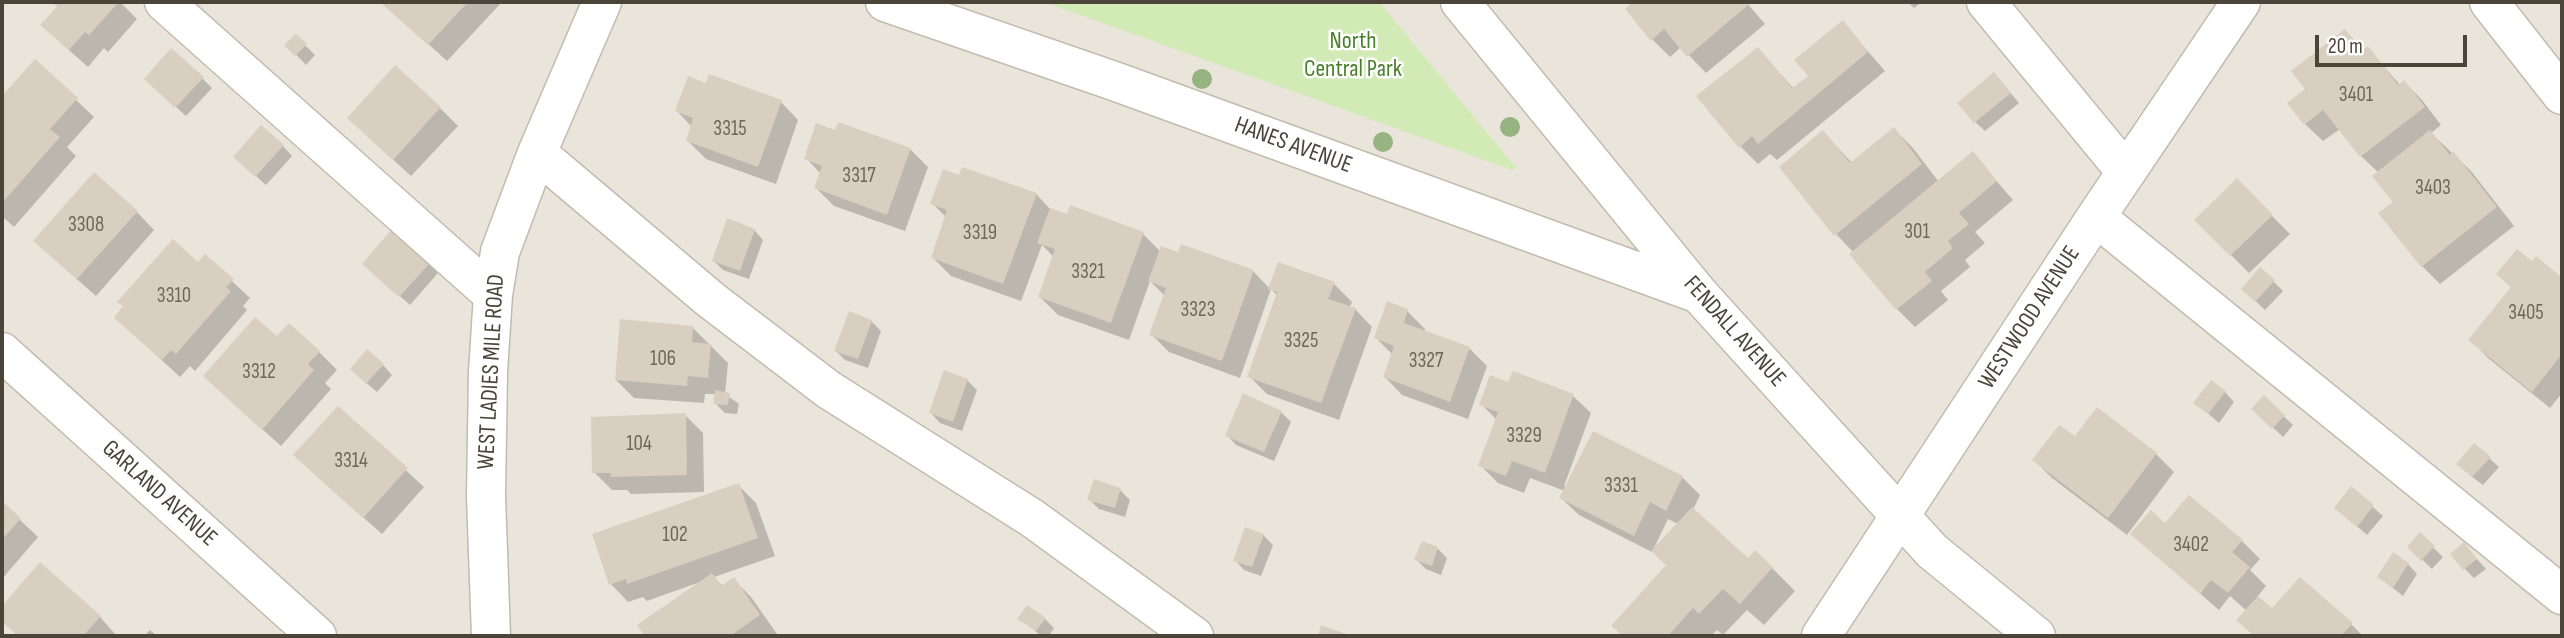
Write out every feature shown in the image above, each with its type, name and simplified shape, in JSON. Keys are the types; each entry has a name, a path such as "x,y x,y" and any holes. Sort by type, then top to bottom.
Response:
{"street":[{"path":"164,2 493,295"},
{"name":"WEST LADIES MILE ROAD","path":"491,636 486,496 488,372 493,295 500,252 537,153 602,2"},
{"name":"HANES AVENUE","path":"885,2 1114,81 1699,294"},
{"name":"FENDALL AVENUE","path":"1460,2 1699,294 1901,517 1932,551 2036,636"},
{"path":"1986,2 2126,172"},
{"name":"WESTWOOD AVENUE","path":"1821,636 2095,217 2241,2"},
{"path":"2489,2 2562,95"},
{"path":"537,153 711,300 830,390 1032,518 1194,636"},
{"path":"2095,217 2562,595"},
{"name":"GARLAND AVENUE","path":"2,352 317,636"}],"shaded area":[{"path":"2,2 2562,2 2562,636 2,636"}],"green space":[{"name":"North Central Park","path":"1044,2 1379,2 1516,168 1512,170"}],"building":[{"path":"54,2 119,2 89,35 85,32 69,50 40,25 57,7"},
{"path":"468,2 428,45 382,4"},
{"path":"1633,2 1745,2 1748,5 1687,57 1664,29 1651,41 1625,9"},
{"path":"1843,20 1868,52 1758,144 1752,136 1739,148 1696,96 1758,47 1792,88 1808,76 1794,60"},
{"path":"2345,29 2362,50 2368,46 2398,85 2404,80 2425,107 2360,157 2323,110 2304,125 2287,103 2305,89 2291,71"},
{"path":"296,34 307,44 295,56 284,45"},
{"path":"171,48 204,77 175,108 144,79"},
{"path":"35,59 78,98 50,129 60,137 2,203 2,96"},
{"path":"395,65 441,107 393,160 347,118"},
{"path":"1994,72 2011,93 1974,123 1957,103"},
{"path":"709,74 782,100 758,167 686,141 693,118 675,111 688,76 706,83"},
{"path":"838,122 911,148 887,215 814,188 822,166 804,159 816,123 835,130"},
{"path":"261,125 284,145 255,177 233,157"},
{"path":"1894,127 1922,164 1834,236 1779,167 1823,130 1850,163"},
{"path":"2430,130 2450,155 2453,151 2497,207 2421,267 2378,213 2393,202 2372,176"},
{"path":"1973,151 1997,181 1959,213 1969,224 1948,241 1953,248 1925,272 1932,281 1896,310 1849,254"},
{"path":"962,167 1037,193 1003,284 931,258 947,210 930,204 943,169 959,175"},
{"path":"94,172 138,211 77,279 33,241"},
{"path":"2237,178 2273,215 2230,256 2194,220"},
{"path":"1070,205 1144,232 1111,323 1038,297 1055,249 1037,243 1050,208 1067,214"},
{"path":"727,218 755,229 740,271 712,261"},
{"path":"392,229 430,263 399,297 362,264"},
{"path":"173,239 198,262 205,254 234,279 226,287 231,291 176,354 171,350 162,360 114,318 123,306 117,302"},
{"path":"1181,244 1254,270 1222,361 1149,335 1166,288 1148,281 1161,246 1178,252"},
{"path":"2517,249 2532,261 2536,256 2562,278 2562,354 2532,392 2468,340 2511,287 2496,274"},
{"path":"1278,262 1335,282 1328,299 1356,308 1321,403 1247,377 1277,292 1268,289"},
{"path":"2260,267 2275,280 2255,302 2241,289"},
{"path":"1387,301 1408,309 1404,323 1470,347 1450,402 1383,377 1394,346 1374,338"},
{"path":"849,311 872,320 858,359 834,351"},
{"path":"255,317 277,336 289,323 320,351 308,364 314,370 262,430 203,376"},
{"path":"620,319 693,326 692,342 711,344 708,378 688,376 687,386 615,380"},
{"path":"367,349 384,364 366,384 350,369"},
{"path":"944,370 968,379 953,422 929,413"},
{"path":"1513,371 1574,394 1545,473 1512,461 1506,476 1478,466 1498,412 1479,405 1490,375 1508,382"},
{"path":"2211,380 2226,391 2208,414 2193,403"},
{"path":"715,390 730,393 728,405 713,404"},
{"path":"1243,393 1282,411 1264,452 1225,436"},
{"path":"2264,395 2285,415 2272,429 2251,409"},
{"path":"338,406 408,468 363,518 293,455"},
{"path":"2097,407 2157,453 2108,518 2032,460 2059,425 2075,436"},
{"path":"686,413 687,475 611,477 611,473 592,473 591,417"},
{"path":"1593,431 1683,476 1666,511 1650,502 1634,536 1559,498"},
{"path":"2474,443 2491,457 2472,477 2456,464"},
{"path":"1094,479 1121,488 1115,508 1087,500"},
{"path":"739,483 758,538 627,584 626,579 609,585 592,534"},
{"path":"2351,486 2374,505 2357,527 2334,508"},
{"path":"2189,495 2243,540 2232,552 2250,567 2228,593 2211,580 2200,594 2130,534 2151,510 2165,523"},
{"path":"2,501 21,518 2,540"},
{"path":"1692,507 1748,558 1755,550 1773,567 1740,604 1723,589 1699,614 1693,608 1668,636 1623,636 1611,626 1666,565 1651,551"},
{"path":"1245,527 1264,534 1252,567 1233,561"},
{"path":"2420,532 2435,546 2421,561 2407,547"},
{"path":"1422,541 1438,547 1432,566 1414,560"},
{"path":"2464,542 2477,559 2463,570 2450,554"},
{"path":"2393,552 2409,563 2393,588 2377,577"},
{"path":"40,562 101,616 83,636 18,636 2,622 2,606"},
{"path":"712,573 721,586 734,577 760,615 730,636 645,636 637,625"},
{"path":"2300,577 2353,623 2341,636 2254,636 2236,620 2258,596 2272,608"},
{"path":"1027,605 1046,618 1036,631 1017,619"},
{"path":"1321,625 1352,636 1318,636"}]}
